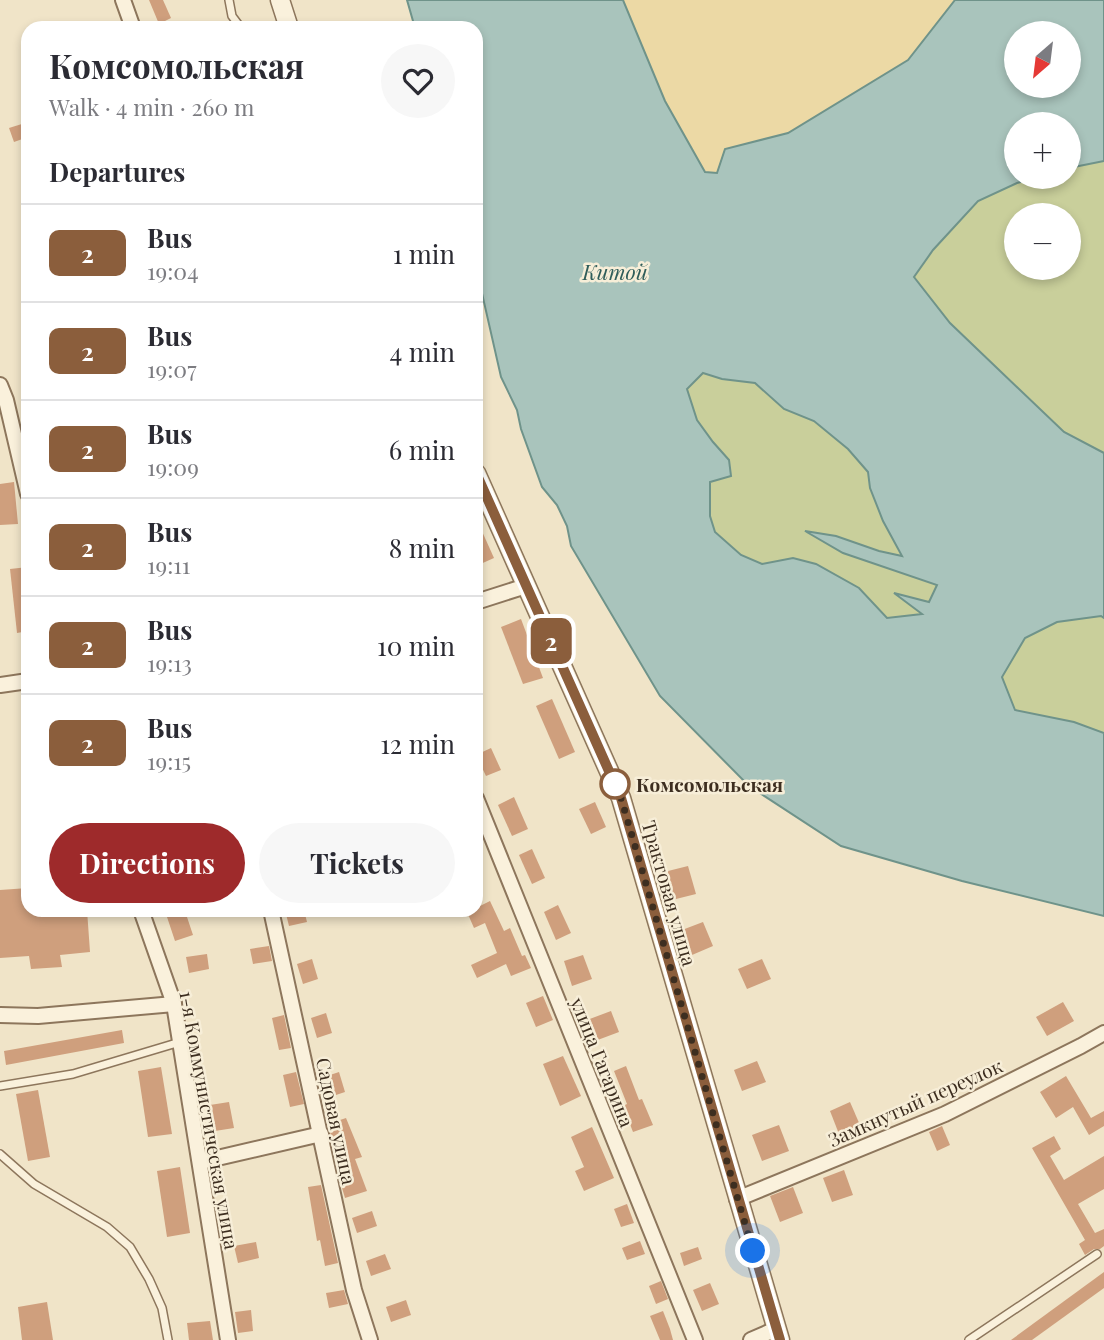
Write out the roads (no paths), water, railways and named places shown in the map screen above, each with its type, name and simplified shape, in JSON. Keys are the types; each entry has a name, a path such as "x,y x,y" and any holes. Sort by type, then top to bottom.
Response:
{"street":[{"path":"123,0 130,21"},
{"path":"280,0 286,21"},
{"path":"0,385 21,468"},
{"name":"Трактовая улица","path":"483,489 621,798 778,1335"},
{"path":"483,599 526,586"},
{"path":"0,677 21,682"},
{"path":"0,685 21,682"},
{"name":"улица Гагарина","path":"483,815 695,1340"},
{"name":"1-я Коммунистическая улица","path":"143,917 174,1004 228,1340"},
{"name":"Садовая улица","path":"273,917 354,1290 369,1340"},
{"path":"0,1015 38,1016 174,1004"},
{"name":"Замкнутый переулок","path":"737,1199 945,1114 1104,1032"},
{"path":"200,1161 321,1134"},
{"path":"751,1340 778,1335"}],"lane":[{"path":"229,0 236,21"},
{"path":"0,1086 73,1074 180,1042"},
{"path":"0,1154 34,1184 107,1227 130,1247 162,1308 168,1340"},
{"path":"969,1340 1097,1254"}],"water":[{"name":"Китой","path":"407,0 623,0 665,101 705,172 717,173 725,149 788,133 908,60 955,0 1104,0 1104,161 1081,166 1081,112 1004,112 1004,189 978,201 933,250 914,277 950,323 1064,432 1104,453 1104,618 1101,616 1057,622 1025,638 1002,677 1015,710 1074,722 1104,733 1104,916 962,881 841,846 749,786 660,696 571,546 567,526 557,505 542,487 517,410 501,377 483,298 483,21 413,21","holes":["703,373 722,379 755,383 784,409 814,421 848,449 868,472 870,488 883,521 902,556 836,536 805,531 843,553 937,585 929,602 894,593 922,614 887,618 859,588 816,564 793,558 762,564 741,555 715,532 710,516 710,482 731,476 729,460 697,420 687,389"]}],"place":[{"name":"Комсомольская","path":"615,784"}]}
